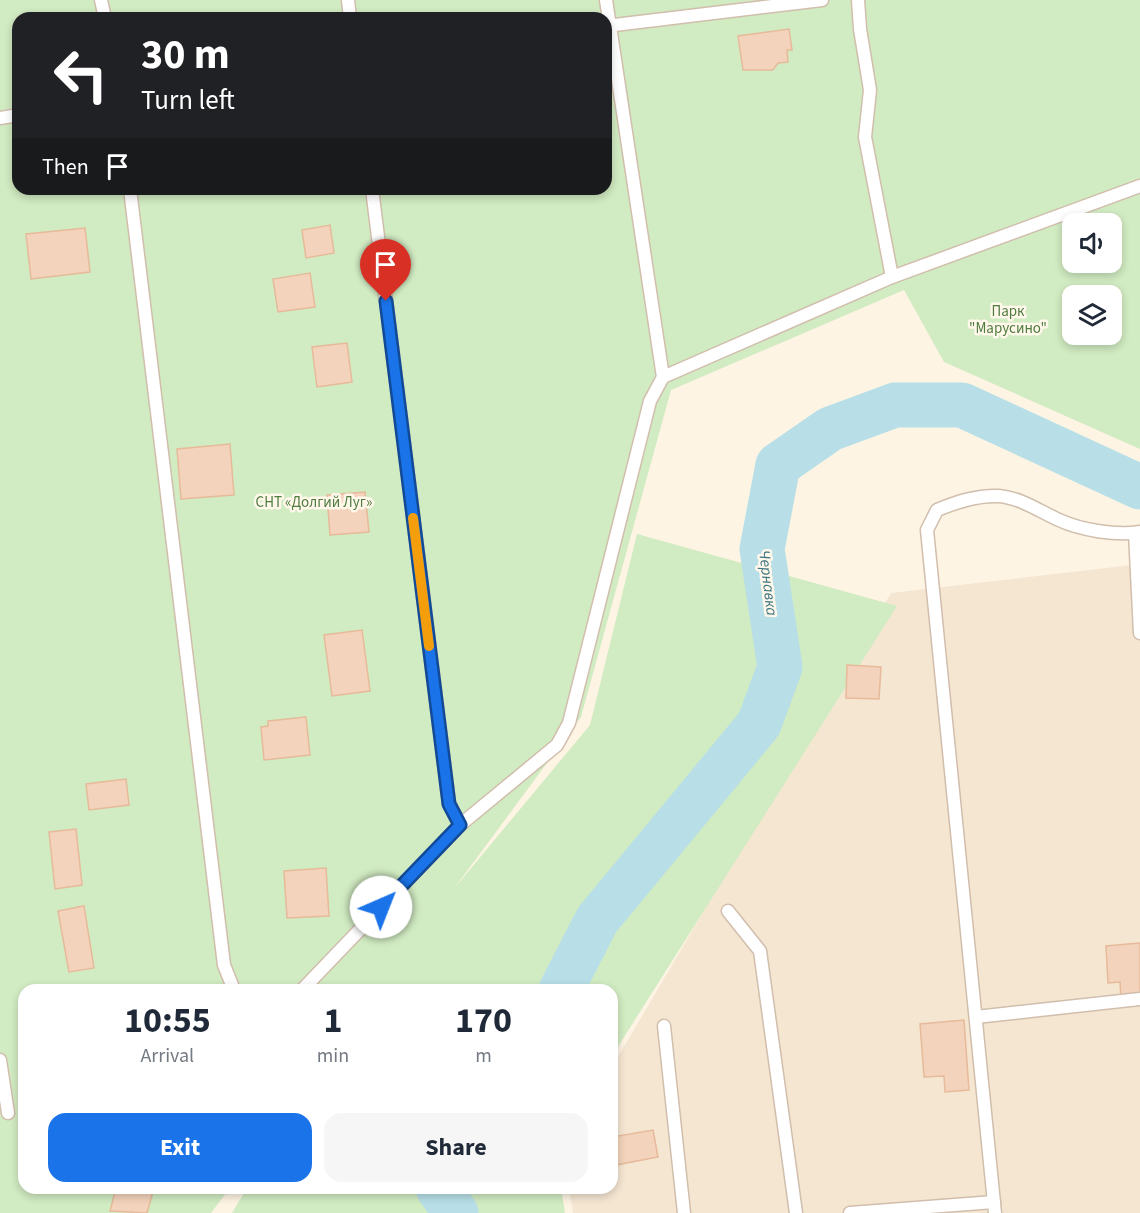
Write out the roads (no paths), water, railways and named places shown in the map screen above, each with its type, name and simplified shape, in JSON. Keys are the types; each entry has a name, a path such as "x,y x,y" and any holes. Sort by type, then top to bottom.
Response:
{"lane":[{"path":"612,26 822,0"},
{"path":"858,0 860,29 870,90 865,137 892,277"},
{"path":"612,52 663,377"},
{"path":"308,984 460,825 557,745 569,723 650,400 663,377 892,277 1140,186"},
{"path":"131,195 224,965 232,984"},
{"path":"373,195 449,804 460,825"},
{"path":"850,1213 995,1208 927,530 937,510 967,499 1000,496 1030,504 1060,521 1098,530 1138,532 1140,633"},
{"path":"728,911 760,951 796,1213"},
{"path":"976,1017 1140,999"},
{"path":"664,1026 684,1213"},
{"path":"0,1060 8,1113"}],"waterway":[{"name":"Чернавка","path":"564,984 597,920 759,724 780,667 762,549 778,465 830,429 895,405 962,405 1140,487"},
{"name":"Чернавка","path":"442,1194 456,1213"}],"park label":[{"name":"Парк \"Марусино\"","path":"1008,320"},
{"name":"СНТ «Долгий Луг»","path":"314,502"}]}
